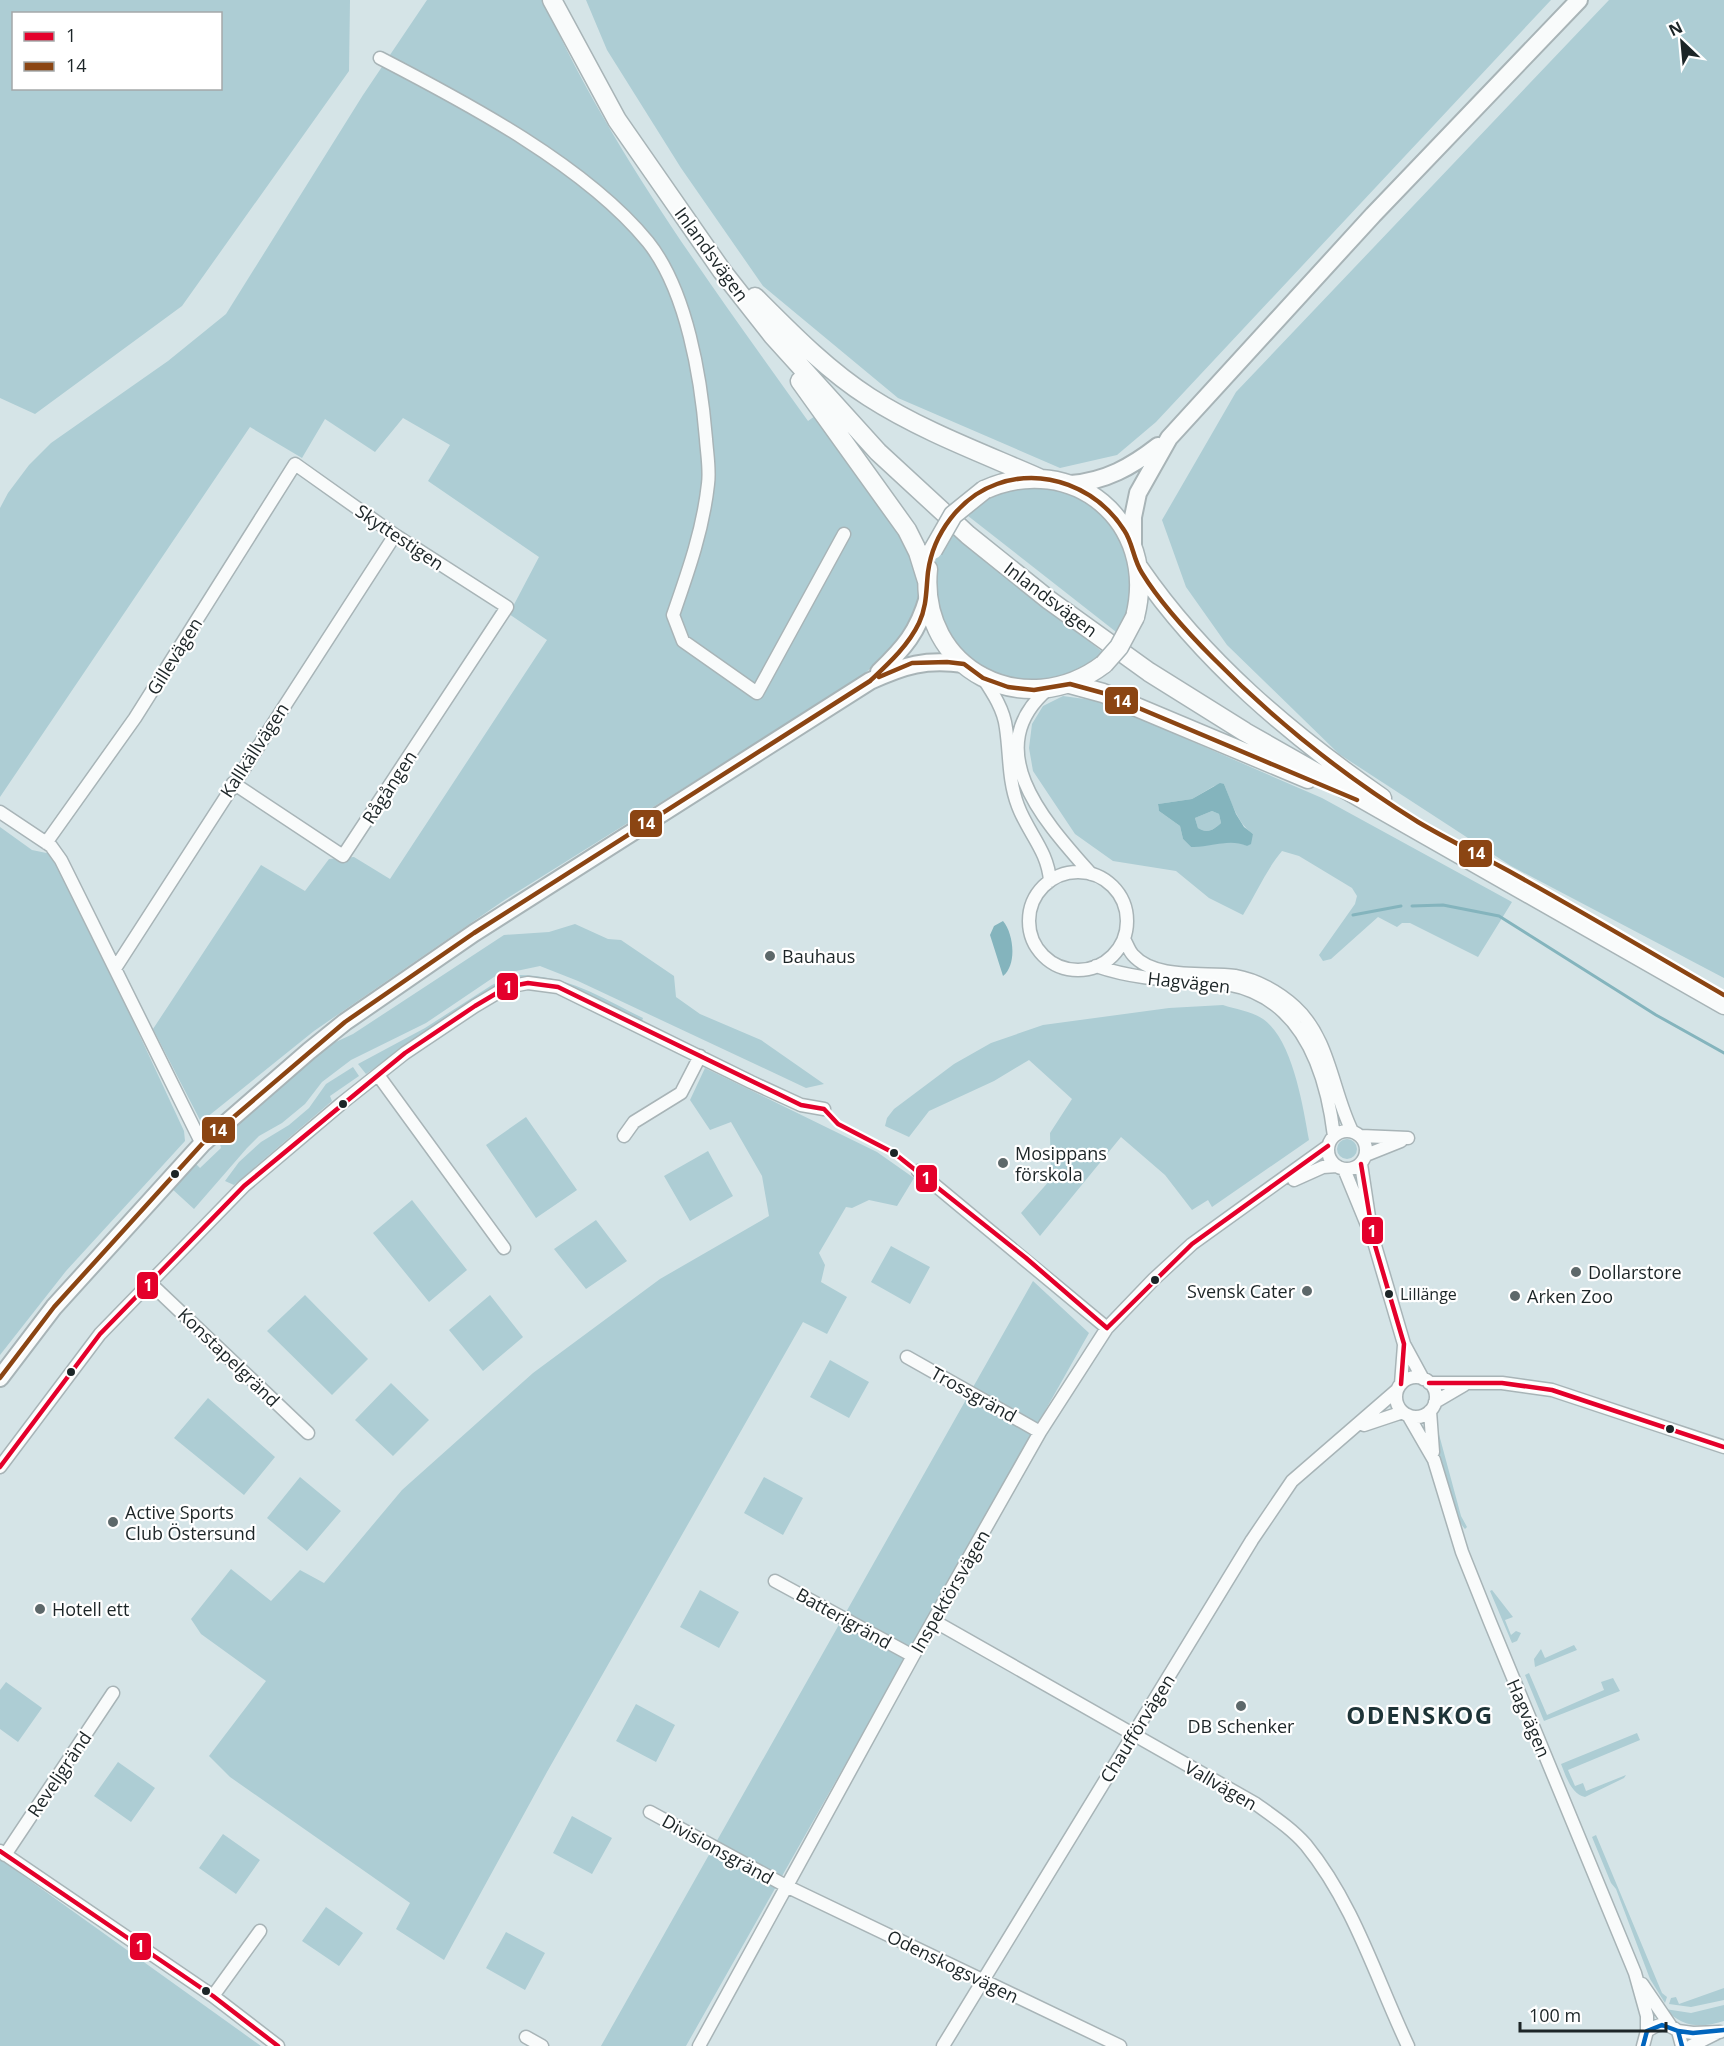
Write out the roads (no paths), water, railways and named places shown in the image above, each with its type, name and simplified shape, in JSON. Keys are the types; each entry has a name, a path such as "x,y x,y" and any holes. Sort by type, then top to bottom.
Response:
{"highway":[{"name":"Inlandsvägen","path":"552,0 617,120 723,272 773,336 878,452 968,535 1049,600 1149,672 1245,732 1724,995"},
{"name":"Inlandsvägen","path":"564,0 631,120 702,229 743,286 790,345 885,448 975,532 1051,594 1152,664 1398,814 1724,1005"},
{"path":"723,272 907,530 918,552 940,634 963,664 983,678 1021,690 1048,689 1070,684 1104,664 1119,647 1135,617 1140,593 1139,568 1132,544 1108,508 1071,484 1040,478 910,420 869,398 794,336 743,286"},
{"path":"928,589 933,550 952,515 984,490 1011,480 1040,478"},
{"path":"1139,568 1160,598 1207,652 1265,709 1398,814"},
{"path":"1070,684 1112,697 1398,814"}],"main road":[{"path":"1132,544 1133,517 1138,493 1148,471 1169,438 1372,215 1579,0"},
{"path":"1071,484 1088,483 1123,470 1169,438"},
{"path":"870,681 906,646 915,631 928,589"},
{"path":"0,1378 54,1308 202,1144 345,1022 513,908 870,681 912,663 927,661 963,664"}],"street":[{"path":"380,58 468,104 554,161 614,206 649,243 674,290 701,378 709,482 699,543 673,615 683,641 757,693 844,534"},
{"name":"Skyttestigen","path":"295,464 395,535 507,607"},
{"name":"Gillevägen","path":"46,843 135,718 295,464"},
{"name":"Kallkällvägen","path":"116,967 395,535"},
{"name":"Rågången","path":"233,783 344,856 507,607"},
{"path":"983,678 995,696 1006,726 1010,776 1018,806 1044,851 1050,881"},
{"path":"1048,689 1036,699 1021,726 1019,758 1034,806 1091,874"},
{"path":"0,812 46,843 61,860 116,967 175,1095 202,1144"},
{"path":"1072,872 1091,874 1105,880 1121,896 1127,915 1124,939 1112,957 1096,966 1082,970 1060,966 1045,956 1036,946 1030,928 1030,912 1035,899 1050,881 1072,872"},
{"name":"Hagvägen","path":"1124,939 1133,955 1145,963 1163,970 1236,976 1262,984 1296,1008 1319,1041 1357,1134"},
{"name":"Hagvägen","path":"1096,966 1118,974 1227,984 1256,993 1284,1011 1304,1034 1318,1061 1331,1141"},
{"path":"0,1467 100,1335 148,1282 244,1186 378,1075 475,1006 507,987 528,983 558,987 801,1105 824,1109"},
{"path":"624,1136 634,1122 681,1093 700,1056"},
{"path":"378,1075 504,1248"},
{"path":"1341,1167 1363,1160 1408,1138 1343,1131 1331,1141 1330,1159 1341,1167 1374,1242 1404,1344 1435,1392 1432,1407"},
{"path":"1357,1134 1367,1147 1363,1160 1374,1242"},
{"name":"Inspektörsvägen","path":"699,2046 913,1656 1040,1432 1107,1328 1154,1279 1192,1244 1268,1191 1331,1141"},
{"name":"Inspektörsvägen","path":"1268,1191 1323,1167 1341,1167"},
{"path":"918,1171 1107,1328"},
{"name":"Konstapelgränd","path":"148,1282 308,1433"},
{"path":"1404,1344 1397,1404 1406,1414 1421,1416 1465,1384"},
{"name":"Trossgränd","path":"907,1357 1040,1432"},
{"path":"1399,1387 1413,1377 1426,1381 1465,1384 1511,1383 1552,1390 1724,1448"},
{"name":"Chaufförvägen","path":"943,2046 1252,1540 1292,1481 1399,1387"},
{"name":"Hagvägen","path":"1432,1407 1434,1460"},
{"name":"Hagvägen","path":"1406,1414 1434,1460 1462,1552 1635,1973 1647,2016 1643,2042"},
{"name":"Chaufförvägen","path":"1355,1428 1406,1414"},
{"name":"Batterigränd","path":"775,1581 913,1656"},
{"name":"Vallvägen","path":"934,1621 1256,1804 1287,1826 1305,1845 1343,1901 1408,2046"},
{"name":"Reveljgränd","path":"2,1853 113,1694"},
{"name":"Divisionsgränd","path":"650,1812 786,1886"},
{"path":"2,1853 213,1996 278,2046"},
{"name":"Odenskogsvägen","path":"786,1886 1120,2046"},
{"path":"213,1996 260,1931"},
{"name":"Hagvägen","path":"1635,1973 1674,2028 1682,2046"},
{"path":"1643,2042 1657,2024 1674,2028 1722,2031"},
{"path":"1691,2046 1722,2031"},
{"path":"526,2037 542,2046"}],"waterway":[{"path":"1412,906 1443,905 1499,916 1656,1015 1724,1053"},
{"path":"1353,915 1401,906"}],"place":[{"name":"Bauhaus","path":"770,956"},
{"name":"Mosippans förskola","path":"1003,1163"},
{"name":"Dollarstore","path":"1576,1272"},
{"name":"Svensk Cater","path":"1307,1291"},
{"name":"Lillänge","path":"1389,1294"},
{"name":"Arken Zoo","path":"1515,1296"},
{"name":"Active Sports Club Östersund","path":"113,1522"},
{"name":"Hotell ett","path":"40,1609"},
{"name":"DB Schenker","path":"1241,1706"}],"district":[{"name":"ODENSKOG","path":"1420,1714"}]}
